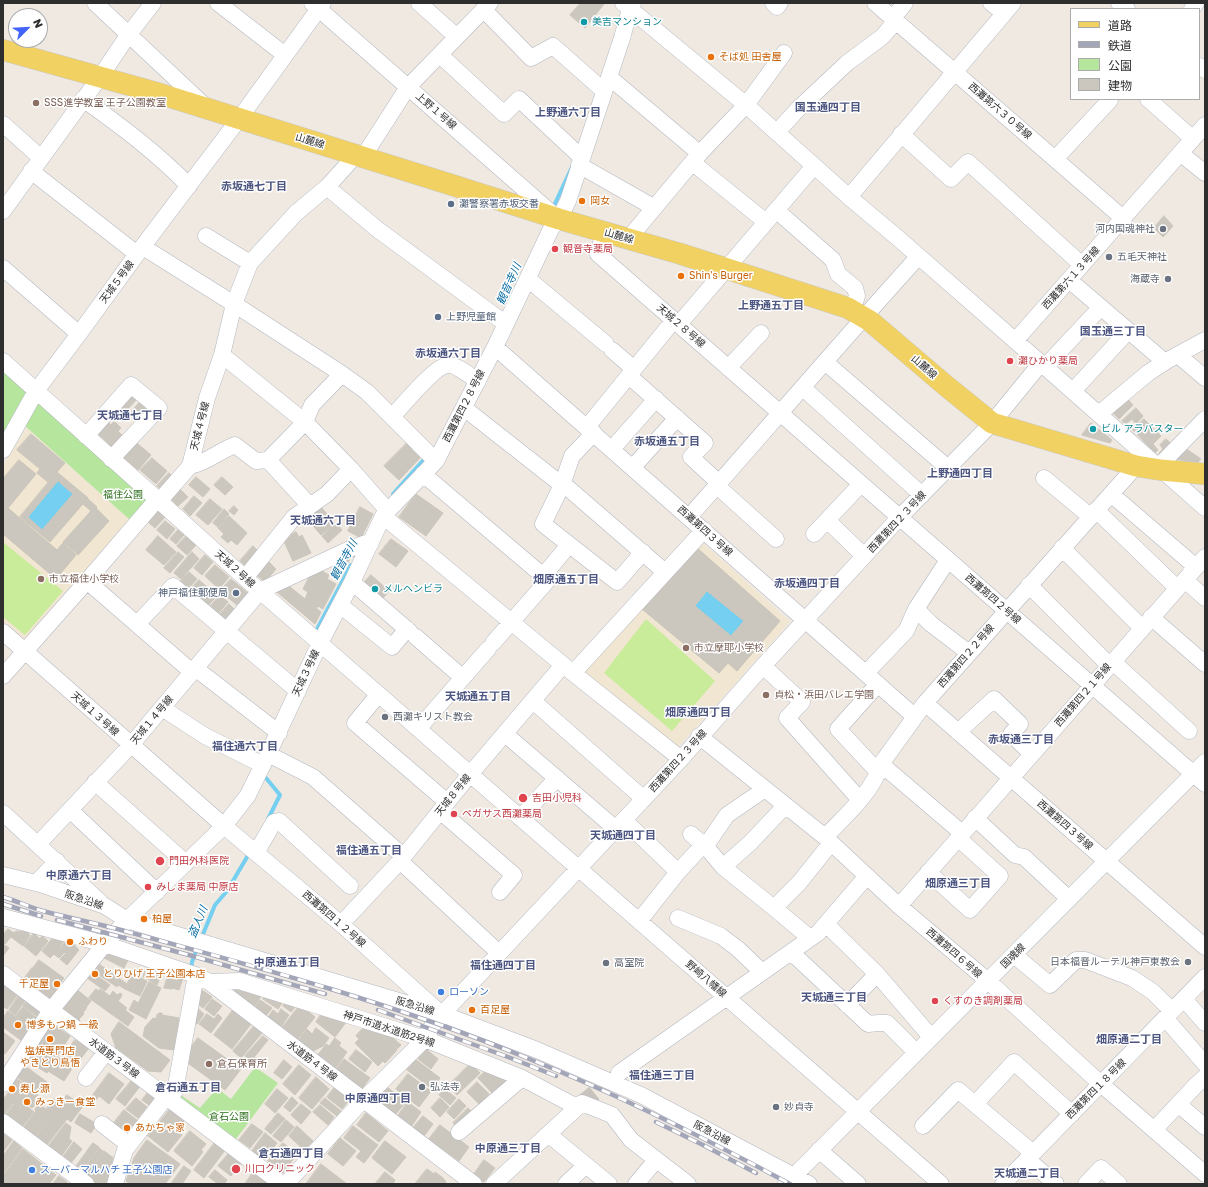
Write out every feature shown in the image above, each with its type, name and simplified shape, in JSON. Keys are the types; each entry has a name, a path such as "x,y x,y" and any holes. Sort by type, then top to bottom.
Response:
{"main road":[{"name":"山麓線","path":"3,50 208,109 604,232 629,238 856,313 870,321 992,423 1136,466 1205,474"}],"street":[{"path":"95,3 208,109"},
{"path":"3,211 100,77 129,34 153,3"},
{"path":"218,3 285,55"},
{"path":"419,3 457,37"},
{"path":"773,3 777,7 780,3"},
{"name":"西灘第六３０号線","path":"876,3 1124,219"},
{"path":"777,132 847,63 882,37 904,3"},
{"path":"849,197 1008,8 991,3"},
{"name":"天城５号線","path":"3,450 36,391 239,119 285,55 318,5"},
{"name":"上野１号線","path":"318,5 408,87 555,216"},
{"path":"629,5 777,132 849,197 1073,391 1205,508"},
{"name":"西灘第四２８号線","path":"384,509 423,474 432,457 464,408 473,378 495,347 502,321 528,279 551,229 555,216 568,201 578,156 602,85 622,38 629,5"},
{"path":"487,6 531,58 553,46 602,85 692,147"},
{"name":"天城４号線","path":"3,676 157,500 162,498 190,466 207,398 222,355 234,304 250,264 296,213 327,187 360,156 408,87 487,6"},
{"path":"629,238 700,153 746,105 784,53"},
{"path":"440,55 504,114 519,98 578,156 654,207"},
{"path":"83,100 145,144 189,186"},
{"path":"1055,159 1110,100"},
{"path":"1149,100 1193,139"},
{"path":"3,124 41,158"},
{"name":"西灘第六１３号線","path":"1015,341 1124,219 1205,125"},
{"path":"901,134 951,178 968,162 1082,265"},
{"path":"1180,153 1205,174"},
{"path":"693,163 834,260 838,274 855,288 857,296 855,302 856,313"},
{"path":"643,552 616,582 543,524 565,487 572,456 632,372 676,322 726,269 814,166"},
{"path":"31,171 140,251 234,304 342,374 366,392 432,457"},
{"path":"327,187 377,229 502,321"},
{"name":"天城２８号線","path":"604,232 598,254 781,414"},
{"path":"206,236 250,264"},
{"path":"689,517 781,414 825,362 856,313 918,257"},
{"path":"3,268 79,334"},
{"path":"528,279 609,347 656,399 705,443 691,457 776,539"},
{"path":"1069,280 1128,331 1171,359 1205,378"},
{"name":"西灘第四２３号線","path":"286,1184 363,1100 425,1039 430,1028 442,1014 644,799 699,736 899,518 992,423 1043,365 1100,308"},
{"path":"1073,391 1128,331"},
{"path":"728,368 761,333"},
{"path":"1099,414 1148,373 1205,340"},
{"name":"西灘第四３号線","path":"495,347 914,716"},
{"path":"222,355 305,422 351,469 384,509 512,622 568,669 681,758"},
{"name":"天城２号線","path":"3,361 245,578 470,774"},
{"path":"825,362 948,468"},
{"path":"392,417 434,371 447,364 473,378"},
{"path":"190,466 200,464 225,449 235,446 256,461 268,460 305,422 312,405 342,374"},
{"path":"86,436 131,385 159,408 111,459"},
{"path":"803,388 922,495"},
{"path":"612,449 656,399"},
{"path":"464,408 565,487 665,572"},
{"name":"西灘第四２号線","path":"781,414 1199,779"},
{"path":"633,468 677,418"},
{"path":"1160,469 1205,418"},
{"path":"268,460 310,506"},
{"name":"西灘第四２２号線","path":"774,908 799,882 828,840 860,800 914,716 1136,466"},
{"path":"245,578 294,517 327,494 351,469"},
{"path":"418,729 548,580 423,474"},
{"path":"1044,478 1093,513 1181,584 1205,598"},
{"path":"814,534 861,484"},
{"path":"1111,494 1200,562"},
{"name":"天城３号線","path":"3,1084 51,1010 105,944 127,920 224,826 248,795 279,733 320,643 352,582 384,509"},
{"path":"827,520 864,556"},
{"name":"天城８号線","path":"341,924 402,858 470,774 533,701 568,669 665,572 704,530"},
{"path":"260,591 368,543"},
{"path":"543,576 569,544"},
{"path":"1062,548 1147,622 1205,664"},
{"path":"866,674 906,631 916,609 948,560"},
{"name":"西灘第四２１号線","path":"899,906 1200,562"},
{"path":"87,581 194,670 279,733"},
{"path":"352,582 463,678"},
{"path":"1029,585 1111,663 1189,731"},
{"path":"137,624 173,586 298,691"},
{"name":"天城１４号線","path":"38,844 130,745 260,591"},
{"path":"345,608 392,647 411,632"},
{"path":"921,614 931,624 969,653"},
{"name":"天城１３号線","path":"3,632 224,826"},
{"path":"763,666 802,702 787,718 860,800"},
{"path":"878,684 838,729 880,769 960,836 1000,876 970,910 928,872"},
{"path":"378,695 355,723 514,875 500,892"},
{"path":"958,732 994,699 1020,724 1011,734 1032,754"},
{"path":"533,701 644,799"},
{"name":"西灘第四３号線","path":"925,703 1205,947"},
{"path":"162,708 205,736 313,777 402,858 499,953"},
{"path":"505,734 556,778 620,824 678,872"},
{"name":"西灘第四６号線","path":"699,736 828,840 899,906 988,981 1101,1084 1205,1174"},
{"name":"国魂線","path":"790,1180 1106,862 1199,779 1205,762"},
{"name":"野崎八幡線","path":"470,774 941,1184"},
{"path":"520,818 556,778"},
{"path":"95,782 186,863"},
{"path":"639,921 678,872 704,846 727,816 765,789"},
{"path":"723,867 750,843 785,806"},
{"path":"70,810 157,892"},
{"path":"3,813 104,906"},
{"path":"975,818 1016,855 1024,857 1069,900"},
{"path":"252,850 274,822 279,821 350,886"},
{"name":"西灘第四１２号線","path":"224,826 341,924 442,1014"},
{"path":"691,834 723,867 810,938"},
{"path":"36,883 56,861"},
{"name":"阪急沿線","path":"3,875 36,883 104,906 127,920 442,1014 537,1050 641,1095 790,1180 809,1184"},
{"path":"618,1073 818,933 867,876"},
{"name":"神戸市道水道筋2号線","path":"3,917 105,944 197,976 239,981 425,1039 522,1078 577,1107"},
{"path":"678,918 721,936 738,949 762,972"},
{"path":"826,924 877,974 931,1038"},
{"path":"791,952 868,1024 886,1024 916,1052"},
{"path":"1014,955 1050,985 1076,960 1085,960 1132,978 1153,992 1205,1064"},
{"name":"水道筋３号線","path":"3,974 282,1184"},
{"path":"847,1004 877,974"},
{"path":"115,1184 125,1150 175,1091 197,976"},
{"name":"水道筋４号線","path":"197,976 474,1184"},
{"name":"西灘第四１８号線","path":"1003,1184 1205,977"},
{"path":"1184,999 1205,1023"},
{"path":"86,1078 106,1052"},
{"path":"975,1104 1014,1062 1072,1114"},
{"path":"459,1132 522,1078"},
{"path":"1154,1130 1178,1104 1202,1086"},
{"path":"923,1126 958,1090 1030,1156 1056,1184"},
{"path":"494,1184 582,1103 612,1116 631,1140 688,1184"},
{"path":"1178,1104 1205,1127"},
{"path":"3,1122 86,1184"},
{"path":"102,1124 129,1145"},
{"path":"548,1134 609,1184"},
{"path":"819,1150 858,1184"},
{"path":"636,1184 656,1160"},
{"path":"566,1184 586,1165"},
{"path":"1086,1184 1101,1168 1119,1184"}],"shaded area":[{"name":"市立福住小学校","path":"27,428 129,519 25,642 3,623 3,465"},
{"name":"市立摩耶小学校","path":"701,541 790,622 676,749 583,674"}],"green space":[{"path":"3,368 29,391 3,444"},
{"name":"福住公園","path":"37,401 148,499 129,519 24,425"},
{"path":"3,542 63,591 25,635 3,617"},
{"path":"646,619 715,681 672,731 604,673"},
{"name":"倉石公園","path":"255,1067 278,1083 233,1143 178,1102 179,1094 200,1108 217,1088 231,1099"}],"water":[{"path":"58,481 73,494 42,530 28,517"},
{"path":"707,591 744,621 731,636 695,606"}],"building":[{"name":"美吉マンション","path":"581,3 604,4 585,28 570,15"},
{"name":"河内国魂神社","path":"1164,216 1173,226 1163,237 1154,228"},
{"path":"133,391 140,396 123,414 117,408"},
{"path":"1125,396 1133,405 1119,419 1110,410"},
{"path":"142,400 150,408 140,420 131,412"},
{"path":"1136,408 1143,416 1136,424 1132,419 1126,424 1122,421"},
{"path":"1144,419 1161,436 1153,444 1158,450 1155,453 1133,430"},
{"path":"106,420 111,425 114,421 121,428 118,431 125,438 114,449 95,431"},
{"name":"ビル アラバスター","path":"1091,423 1112,440 1110,443 1082,435"},
{"path":"31,434 65,463 48,482 37,473 40,469 17,450"},
{"path":"132,439 151,455 138,470 119,454"},
{"path":"1166,439 1174,446 1163,458 1159,453 1163,449 1160,445"},
{"path":"407,443 420,458 399,480 384,466"},
{"path":"1182,446 1201,459 1197,463 1171,458"},
{"path":"152,458 167,471 156,484 140,470"},
{"path":"19,460 36,474 8,508 57,550 63,543 76,555 56,579 3,534 3,479"},
{"path":"57,472 88,498 50,542 20,517","holes":["58,481 73,494 42,530 28,517"]},
{"path":"169,473 174,478 163,491 157,486"},
{"path":"196,477 210,489 203,497 189,485"},
{"path":"222,477 233,487 225,495 214,485"},
{"path":"178,487 188,497 178,506 169,497"},
{"path":"416,494 443,513 426,536 399,517"},
{"path":"194,496 202,503 190,516 183,509"},
{"path":"88,499 109,521 78,555 63,542 91,511 83,504"},
{"path":"210,499 222,509 208,525 196,515"},
{"path":"234,506 238,510 234,515 229,511"},
{"path":"320,506 335,523 321,535 306,518"},
{"path":"360,507 373,514 361,538 348,531"},
{"path":"224,509 229,514 218,527 213,523"},
{"path":"157,510 165,517 155,528 147,521"},
{"path":"229,516 247,533 237,545 231,540 228,543 221,537 224,534 218,528"},
{"path":"165,521 175,529 167,539 157,530"},
{"path":"336,523 342,530 328,543 322,536"},
{"path":"178,530 184,535 176,544 170,539"},
{"path":"296,532 299,537 302,535 311,553 293,561 283,539"},
{"path":"158,536 176,552 164,565 146,550"},
{"path":"186,536 196,545 187,555 177,546"},
{"path":"391,539 408,551 396,567 379,554"},
{"path":"253,546 261,554 248,568 240,561"},
{"path":"696,547 780,621 737,671 728,663 719,673 642,609","holes":["707,591 744,621 731,636 695,606"]},
{"path":"178,552 184,557 170,573 164,568"},
{"path":"192,552 199,559 181,579 174,573"},
{"path":"354,553 343,570 335,563"},
{"path":"205,555 213,562 202,575 194,568"},
{"path":"267,560 276,569 265,582 255,574"},
{"path":"215,565 229,577 219,589 205,576"},
{"path":"320,570 329,575 327,579 336,584 323,609 318,606 316,609 305,599 308,592 303,589 312,571 318,574"},
{"path":"189,572 197,579 188,589 180,582"},
{"name":"メルヘンビラ","path":"371,575 389,591 379,603 361,586"},
{"path":"231,579 249,594 238,606 220,591"},
{"path":"199,580 207,587 197,598 189,591"},
{"path":"284,582 321,612 315,624 277,592"},
{"path":"209,588 217,595 208,606 199,599"},
{"path":"220,595 228,602 217,615 209,608"},
{"path":"229,604 236,611 226,622 219,615"},
{"path":"8,929 14,933 5,944 3,942 3,935"},
{"path":"16,931 27,932 30,935 23,946 11,937"},
{"path":"34,933 40,939 42,936 48,941 36,956 24,946"},
{"path":"52,939 64,941 59,947 65,952 59,958 54,954 50,958 42,951"},
{"path":"65,942 73,944 79,950 67,965 60,959 66,953 60,948"},
{"path":"3,944 9,948 3,956"},
{"path":"109,952 128,960 124,968 104,958"},
{"path":"39,960 64,978 58,986 33,968"},
{"path":"99,964 127,984 125,989 118,985 117,987 93,971"},
{"path":"148,965 154,967 150,980 143,977"},
{"path":"32,968 58,987 53,994 27,975"},
{"path":"155,968 163,971 157,985 150,981"},
{"path":"92,972 110,985 105,991 87,978"},
{"path":"169,973 183,978 179,990 164,988"},
{"path":"132,974 147,981 140,996 125,989"},
{"path":"27,975 53,994 47,1003 20,984"},
{"path":"149,982 161,988 146,1019 129,1010 134,1000 138,1003"},
{"path":"5,984 18,994 7,1009 3,1006 3,987"},
{"path":"236,987 262,995 253,1008 232,993"},
{"path":"76,989 91,1001 87,1006 72,995"},
{"path":"96,989 99,991 100,989 110,996 113,991 117,995 121,993 122,996 118,1001 127,1008 125,1010 134,1017 128,1026 89,998"},
{"path":"202,990 212,997 203,1008 194,1001"},
{"path":"20,994 26,999 15,1015 9,1010"},
{"path":"72,995 87,1007 83,1013 68,1001"},
{"path":"264,996 282,1003 278,1009 263,999"},
{"path":"28,999 43,1010 38,1017 23,1006"},
{"path":"212,999 222,1006 214,1016 205,1009"},
{"path":"260,1000 272,1008 265,1017 254,1009"},
{"path":"68,1001 84,1014 79,1019 63,1007"},
{"path":"286,1001 295,1007 291,1012 283,1006"},
{"path":"300,1005 315,1017 297,1040 282,1028"},
{"path":"195,1006 204,1014 197,1024 190,1019"},
{"path":"23,1007 37,1018 30,1027 16,1016"},
{"path":"63,1007 80,1020 75,1025 59,1013"},
{"path":"281,1009 289,1015 281,1027 268,1017 273,1010 278,1014"},
{"path":"233,1010 251,1024 232,1049 214,1035"},
{"path":"8,1011 29,1027 26,1033 4,1017"},
{"path":"323,1012 347,1021 335,1037 316,1022"},
{"path":"159,1013 162,1013 162,1015 179,1018 174,1050 159,1048 143,1036 145,1027 153,1018 156,1019"},
{"path":"207,1014 214,1019 218,1014 222,1018 211,1033 199,1024"},
{"path":"5,1018 27,1034 22,1041 3,1027 3,1020"},
{"path":"119,1022 170,1060 161,1072 148,1071 116,1048 111,1034"},
{"path":"51,1023 70,1036 47,1073 27,1061"},
{"path":"254,1026 262,1033 241,1058 233,1051"},
{"path":"365,1026 374,1029 397,1050 385,1063 383,1061 378,1066 355,1043 359,1039 356,1036"},
{"path":"316,1028 329,1038 323,1046 309,1053 296,1043 307,1029 312,1034"},
{"path":"3,1032 15,1041 5,1054 3,1052"},
{"path":"379,1033 392,1037 401,1045 397,1049"},
{"path":"263,1036 268,1040 251,1061 245,1056"},
{"path":"198,1038 241,1069 225,1090 185,1061 185,1055"},
{"path":"335,1038 341,1043 325,1063 317,1056 326,1044 329,1046"},
{"path":"75,1040 89,1048 75,1066 63,1057"},
{"path":"339,1046 347,1052 335,1069 326,1062"},
{"path":"426,1049 438,1059 431,1069 418,1059"},
{"path":"356,1050 372,1062 365,1072 349,1059"},
{"path":"57,1057 73,1067 64,1081 48,1071"},
{"path":"344,1059 370,1078 361,1090 336,1070"},
{"path":"415,1059 440,1078 432,1089 407,1070"},
{"path":"284,1060 292,1067 282,1079 274,1073"},
{"path":"471,1063 480,1073 457,1095 448,1086"},
{"path":"299,1065 311,1075 295,1095 283,1084"},
{"path":"25,1066 47,1082 38,1093 17,1077"},
{"path":"487,1070 500,1075 508,1082 494,1095 478,1078"},
{"path":"109,1073 124,1084 109,1104 99,1096 94,1103 90,1099"},
{"path":"408,1074 431,1091 419,1107 396,1089"},
{"path":"316,1077 329,1089 312,1109 299,1098"},
{"path":"16,1078 38,1095 34,1099 13,1083"},
{"path":"133,1079 141,1085 125,1106 116,1099"},
{"path":"477,1082 489,1094 479,1104 467,1092"},
{"path":"13,1084 37,1102 32,1108 8,1090"},
{"path":"335,1087 349,1100 342,1109 327,1097"},
{"path":"387,1087 406,1102 395,1115 376,1101"},
{"path":"277,1089 288,1098 275,1113 265,1104"},
{"path":"445,1089 456,1098 450,1105 439,1095"},
{"path":"150,1090 157,1095 149,1105 142,1100"},
{"path":"9,1092 23,1102 19,1107 13,1103 3,1116 3,1100"},
{"path":"67,1095 83,1106 71,1122 67,1119 46,1146 35,1137"},
{"path":"292,1097 298,1103 290,1112 284,1107"},
{"path":"136,1098 147,1107 138,1118 126,1109"},
{"path":"325,1098 341,1111 337,1116 320,1103"},
{"path":"440,1098 449,1107 440,1117 431,1108"},
{"path":"54,1099 60,1104 33,1138 28,1134"},
{"path":"459,1099 466,1106 454,1119 447,1112"},
{"path":"408,1102 421,1112 411,1127 397,1117"},
{"path":"23,1103 29,1108 16,1124 10,1120"},
{"path":"14,1104 19,1108 10,1120 5,1116"},
{"path":"39,1104 46,1109 28,1133 22,1129 36,1111 35,1110"},
{"path":"301,1104 311,1112 301,1124 291,1115"},
{"path":"320,1105 334,1117 328,1125 313,1112"},
{"path":"29,1108 34,1112 21,1128 16,1124"},
{"path":"468,1108 475,1115 459,1129 453,1123"},
{"path":"170,1109 184,1121 176,1131 182,1135 168,1152 148,1136"},
{"path":"124,1110 137,1120 126,1134 113,1124"},
{"path":"278,1113 285,1119 271,1134 265,1129"},
{"path":"366,1113 388,1131 379,1142 357,1125"},
{"path":"80,1114 97,1124 91,1133 75,1123"},
{"path":"423,1116 433,1124 424,1136 413,1128"},
{"path":"286,1120 294,1127 281,1142 273,1136"},
{"path":"66,1123 71,1127 69,1139 72,1141 60,1158 47,1148"},
{"path":"252,1124 263,1132 250,1148 239,1140"},
{"path":"440,1125 469,1147 459,1161 429,1139"},
{"path":"297,1126 313,1141 304,1150 289,1136"},
{"path":"353,1126 378,1145 364,1163 356,1157 361,1151 344,1138"},
{"path":"190,1131 206,1144 201,1150 203,1152 192,1166 174,1151"},
{"path":"265,1133 277,1143 264,1160 252,1151"},
{"path":"4,1134 12,1140 3,1152 3,1135"},
{"path":"340,1138 356,1151 343,1166 328,1154"},
{"path":"147,1140 180,1164 165,1184 130,1184 126,1181 134,1158"},
{"path":"14,1141 22,1148 3,1174 3,1156"},
{"path":"216,1141 226,1149 204,1178 194,1170"},
{"path":"385,1141 406,1157 392,1174 372,1158"},
{"path":"74,1142 82,1149 71,1163 63,1157"},
{"path":"93,1143 99,1147 80,1172 75,1168"},
{"path":"283,1143 297,1154 283,1173 268,1161"},
{"path":"99,1148 103,1151 86,1175 81,1172"},
{"path":"23,1149 56,1175 49,1184 3,1184 3,1176"},
{"path":"104,1151 112,1157 95,1182 86,1176"},
{"path":"230,1152 242,1162 231,1176 218,1166"},
{"path":"113,1157 108,1184 97,1184 95,1182"},
{"path":"484,1160 495,1168 484,1182 474,1174"},
{"path":"321,1164 347,1184 306,1184"},
{"path":"184,1166 191,1171 182,1184 171,1184"},
{"path":"256,1168 273,1184 245,1184"},
{"path":"427,1169 434,1174 435,1172 446,1182 444,1184 415,1184"},
{"path":"215,1170 227,1180 224,1184 218,1184 209,1177"},
{"path":"385,1172 395,1180 393,1184 375,1184"},
{"path":"59,1176 67,1182 65,1184 53,1184"}],"waterway":[{"name":"観音寺川","path":"552,210 572,167"},
{"name":"観音寺川","path":"393,494 427,456"},
{"name":"観音寺川","path":"315,633 351,565"},
{"name":"盗人川","path":"266,778 280,795 268,819"},
{"name":"盗人川","path":"201,939 215,905 227,891 250,852"},
{"name":"盗人川","path":"191,969 198,946"}],"tunnel":[{"path":"582,1103 619,1073"}],"railway":[{"path":"3,897 43,911 121,930 224,958 428,1020 527,1058 594,1086 693,1133 790,1184"},
{"path":"3,904 41,916"},
{"path":"57,920 189,955 325,994"},
{"path":"378,1010 556,1076"},
{"path":"656,1122 756,1173"}],"place":[{"name":"美吉マンション","path":"584,22"},
{"name":"そば処 田舎屋","path":"711,57"},
{"name":"SSS進学教室 王子公園教室","path":"36,103"},
{"name":"岡女","path":"582,201"},
{"name":"灘警察署赤坂交番","path":"451,204"},
{"name":"河内国魂神社","path":"1163,229"},
{"name":"観音寺薬局","path":"555,249"},
{"name":"五毛天神社","path":"1109,257"},
{"name":"Shin's Burger","path":"681,276"},
{"name":"海蔵寺","path":"1168,279"},
{"name":"上野児童館","path":"438,317"},
{"name":"灘ひかり薬局","path":"1010,361"},
{"name":"ビル アラバスター","path":"1093,429"},
{"name":"市立福住小学校","path":"41,579"},
{"name":"メルヘンビラ","path":"375,589"},
{"name":"神戸福住郵便局","path":"236,593"},
{"name":"市立摩耶小学校","path":"686,648"},
{"name":"貞松・浜田バレエ学園","path":"766,695"},
{"name":"西灘キリスト教会","path":"385,717"},
{"name":"吉田小児科","path":"523,798"},
{"name":"ペガサス西灘薬局","path":"454,814"},
{"name":"門田外科医院","path":"160,861"},
{"name":"みしま薬局 中原店","path":"148,887"},
{"name":"柏屋","path":"144,919"},
{"name":"ふわり","path":"70,942"},
{"name":"日本福音ルーテル神戸東教会","path":"1188,962"},
{"name":"高室院","path":"606,963"},
{"name":"とりひげ 王子公園本店","path":"95,974"},
{"name":"千疋屋","path":"57,984"},
{"name":"ローソン","path":"441,992"},
{"name":"くすのき調剤薬局","path":"935,1001"},
{"name":"百足屋","path":"472,1010"},
{"name":"博多もつ鍋 一級","path":"18,1025"},
{"name":"塩焼専門店 やきとり鳥悟","path":"50,1039"},
{"name":"倉石保育所","path":"209,1064"},
{"name":"弘法寺","path":"422,1087"},
{"name":"寿し源","path":"12,1089"},
{"name":"みっきー食堂","path":"27,1102"},
{"name":"妙貞寺","path":"776,1107"},
{"name":"あかちゃ家","path":"127,1128"},
{"name":"川口クリニック","path":"236,1169"},
{"name":"スーパーマルハチ 王子公園店","path":"32,1170"}],"district":[{"name":"国玉通四丁目","path":"828,108"},
{"name":"上野通六丁目","path":"568,113"},
{"name":"赤坂通七丁目","path":"254,187"},
{"name":"上野通五丁目","path":"771,306"},
{"name":"国玉通三丁目","path":"1113,332"},
{"name":"赤坂通六丁目","path":"448,354"},
{"name":"天城通七丁目","path":"130,416"},
{"name":"赤坂通五丁目","path":"667,442"},
{"name":"上野通四丁目","path":"960,474"},
{"name":"天城通六丁目","path":"323,521"},
{"name":"畑原通五丁目","path":"566,580"},
{"name":"赤坂通四丁目","path":"807,584"},
{"name":"天城通五丁目","path":"478,697"},
{"name":"畑原通四丁目","path":"698,713"},
{"name":"赤坂通三丁目","path":"1021,740"},
{"name":"福住通六丁目","path":"245,747"},
{"name":"天城通四丁目","path":"623,836"},
{"name":"福住通五丁目","path":"369,851"},
{"name":"中原通六丁目","path":"79,876"},
{"name":"畑原通三丁目","path":"958,884"},
{"name":"中原通五丁目","path":"287,963"},
{"name":"福住通四丁目","path":"503,966"},
{"name":"天城通三丁目","path":"834,998"},
{"name":"畑原通二丁目","path":"1129,1040"},
{"name":"福住通三丁目","path":"662,1076"},
{"name":"倉石通五丁目","path":"188,1088"},
{"name":"中原通四丁目","path":"378,1099"},
{"name":"中原通三丁目","path":"508,1149"},
{"name":"倉石通四丁目","path":"291,1154"},
{"name":"天城通二丁目","path":"1027,1174"}]}
